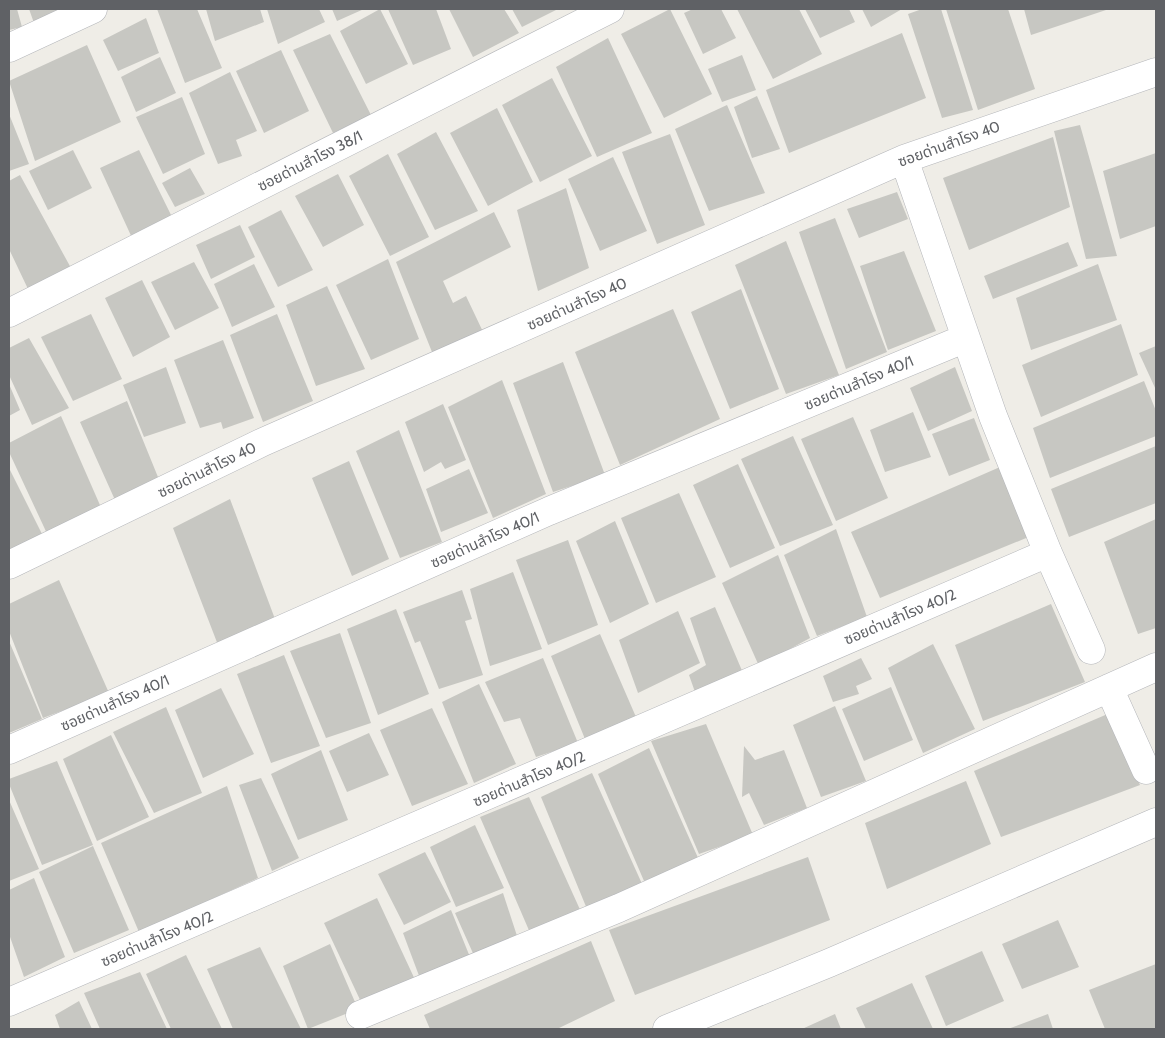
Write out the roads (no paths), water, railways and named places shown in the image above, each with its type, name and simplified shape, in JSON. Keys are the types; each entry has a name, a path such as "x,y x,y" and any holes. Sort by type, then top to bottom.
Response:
{"street":[{"path":"9,48 93,9"},
{"name":"ซอยด่านสำโรง 38/1","path":"9,313 610,9"},
{"name":"ซอยด่านสำโรง 40","path":"9,565 263,442 904,159 1156,72"},
{"path":"904,159 993,416 1048,553 1091,650"},
{"name":"ซอยด่านสำโรง 40/1","path":"9,750 549,511 966,338"},
{"name":"ซอยด่านสำโรง 40/2","path":"9,1002 1048,553"},
{"path":"360,1015 619,908 1156,667"},
{"path":"1109,688 1146,770"},
{"path":"667,1029 829,963 1156,822"}]}
